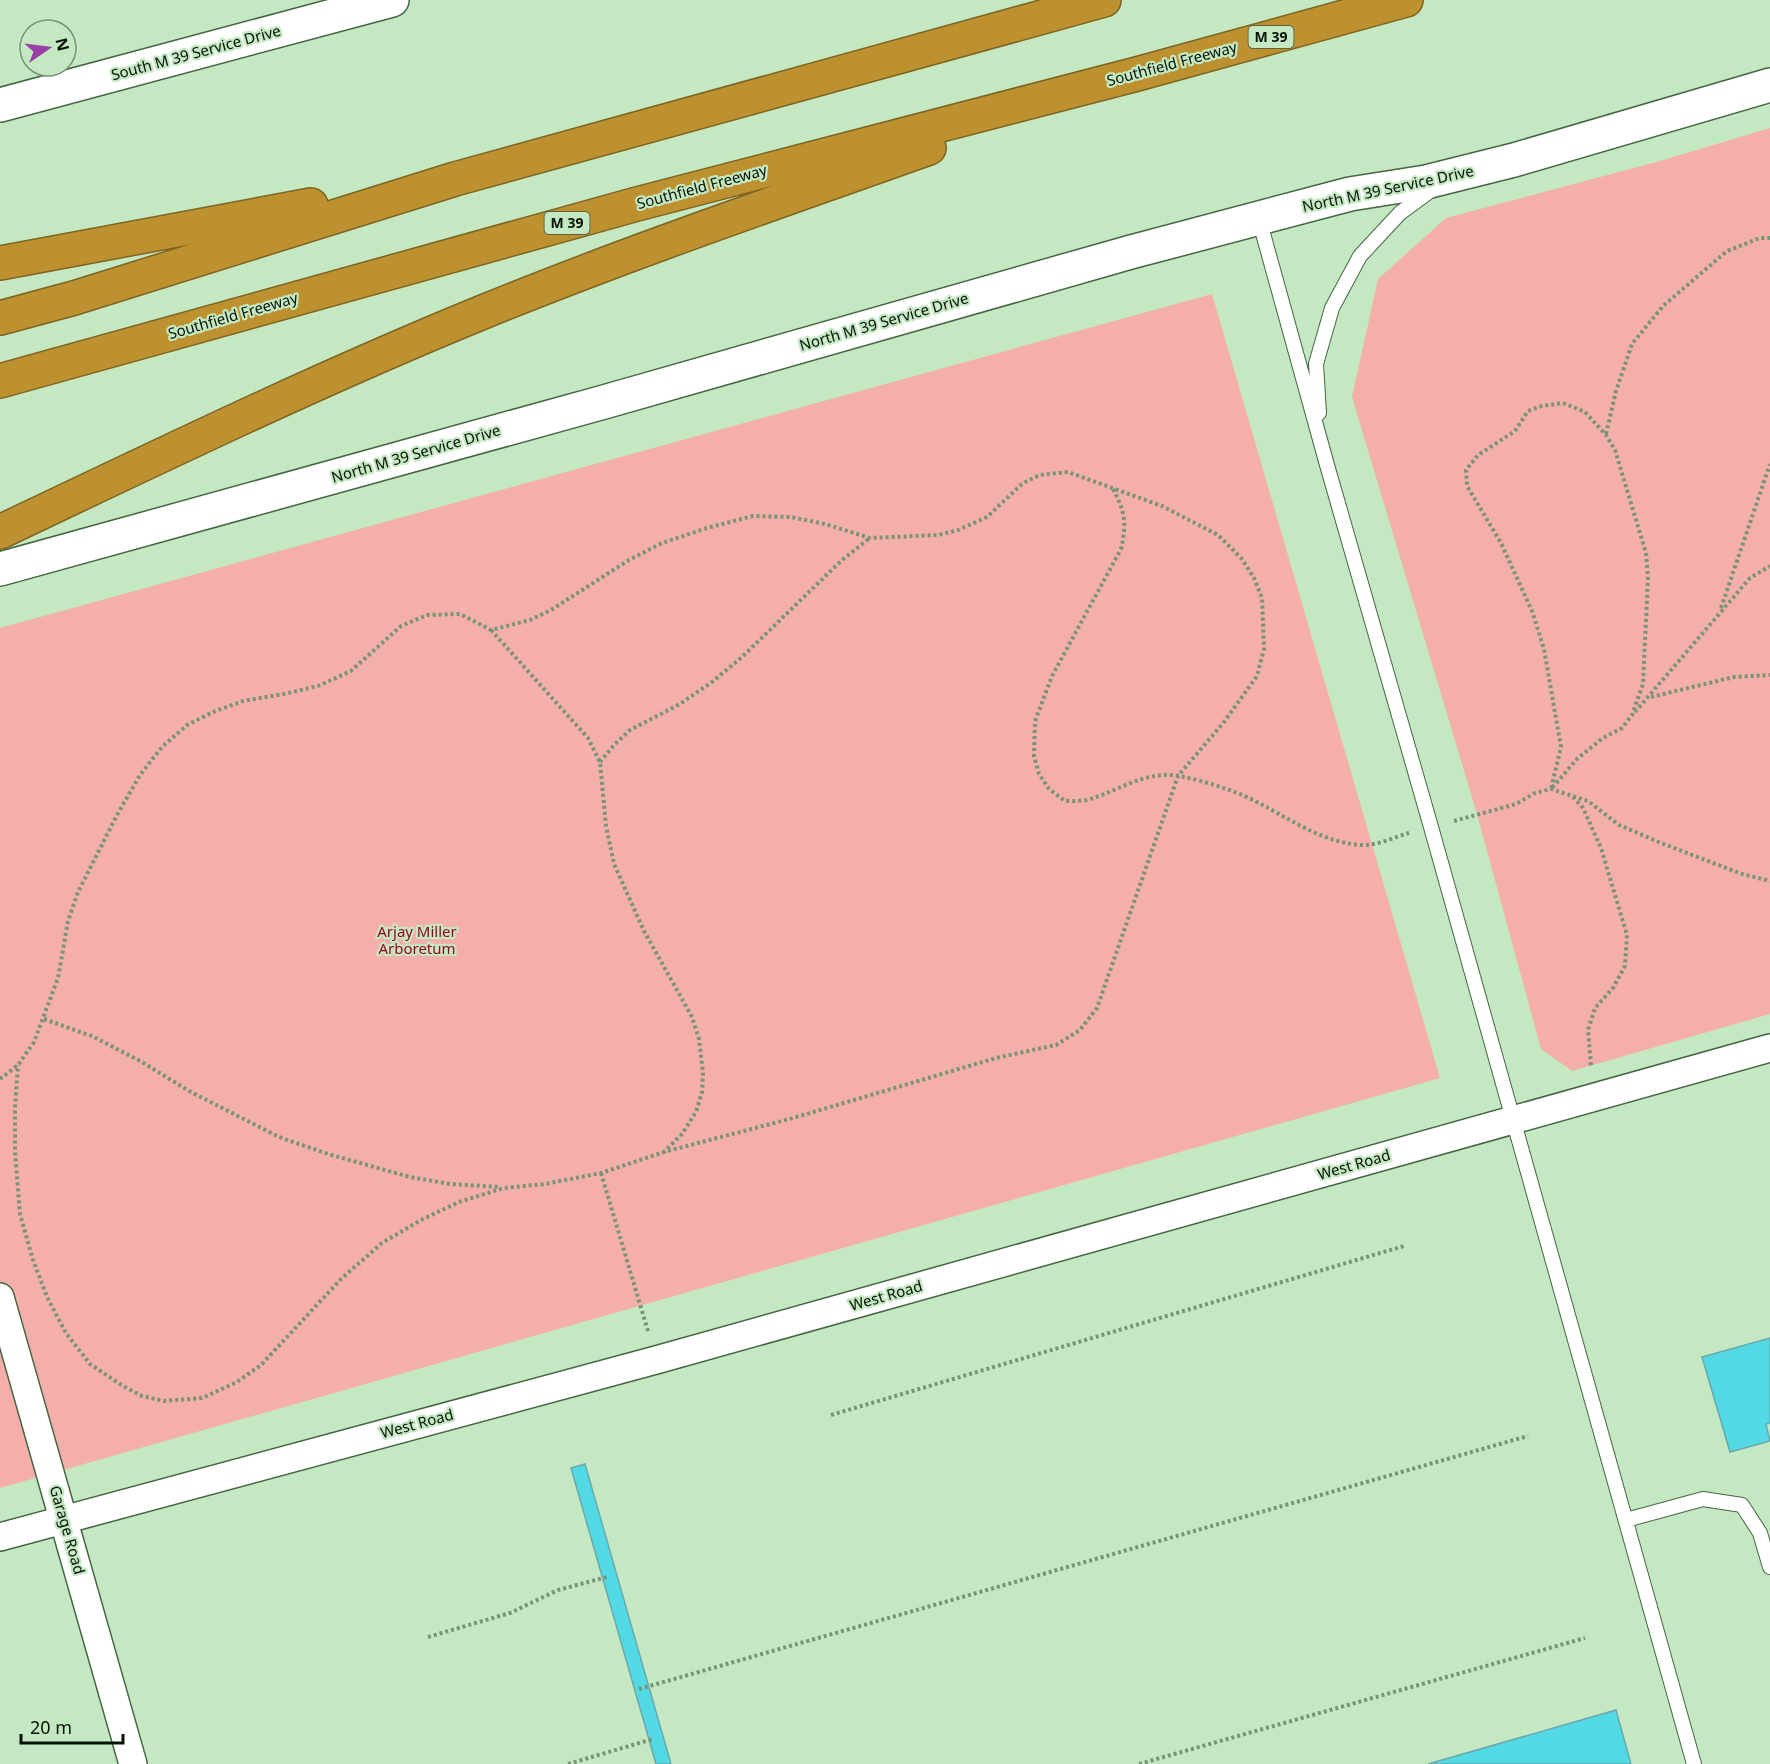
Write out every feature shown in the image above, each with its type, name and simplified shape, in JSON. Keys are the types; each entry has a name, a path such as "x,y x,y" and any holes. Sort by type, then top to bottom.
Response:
{"highway":[{"path":"0,318 74,298 455,179 1104,0"},
{"name":"Southfield Freeway","path":"0,381 637,204 1137,74 1406,0"},
{"path":"0,532 264,406 482,312 642,249 1137,74"},
{"path":"0,263 455,179"}],"main road":[{"name":"South M 39 Service Drive","path":"0,105 392,0"},
{"name":"North M 39 Service Drive","path":"0,569 604,402 1131,252 1350,194 1426,182 1514,160 1770,85"}],"street":[{"name":"West Road","path":"0,1537 656,1360 1599,1098 1770,1048"},
{"name":"Garage Road","path":"0,1297 133,1764"}],"lane":[{"path":"1327,465 1318,407 1316,364 1332,308 1360,256 1400,213 1450,176"},
{"path":"1259,219 1694,1764"},
{"path":"1626,1520 1704,1499 1742,1505 1760,1533 1770,1567"}],"path":[{"path":"1606,435 1616,391 1632,344 1638,336 1664,306 1727,251 1760,238 1770,238"},
{"path":"1551,789 1561,747 1544,649 1532,611 1501,543 1467,486 1466,470 1478,455 1515,431 1528,411 1542,406 1563,403 1585,412 1606,435 1615,450 1646,553 1648,578 1643,684 1632,715"},
{"path":"1720,611 1770,464"},
{"path":"44,1019 92,1036 198,1095 289,1140 328,1154 411,1177 450,1184 504,1188 545,1184 601,1173 664,1152 794,1118 996,1058 1056,1045 1080,1030 1097,1008 1178,776 1224,722 1257,676 1264,649 1262,598 1254,578 1242,559 1218,535 1161,506 1068,472 1040,475 1023,483 987,517 958,530 938,535 870,538 825,524 791,517 753,516 662,543 628,560 551,610 530,620 491,630"},
{"path":"1113,488 1123,508 1126,528 1121,549 1052,676 1035,721 1034,756 1039,774 1049,789 1065,801 1086,800 1144,777 1160,774 1178,776 1208,783 1240,795 1317,834 1338,842 1364,845 1516,804 1535,793 1551,789 1588,801 1620,825 1694,856 1770,881"},
{"path":"600,762 630,730 680,704 712,682 742,657 842,560 870,538"},
{"path":"1551,789 1577,759 1603,738 1622,728 1750,578 1770,566"},
{"path":"0,1078 18,1065 34,1042 58,978 68,921 78,892 140,775 162,747 187,725 243,700 307,688 340,676 351,670 401,626 427,615 460,614 491,630 573,719 588,738 600,762 606,826 614,864 644,931 692,1017 699,1039 703,1073 702,1092 696,1112 682,1134 664,1152"},
{"path":"1650,697 1734,677 1770,675"},
{"path":"1573,796 1583,808 1601,848 1628,934 1625,966 1613,987 1595,1008 1588,1030 1589,1059 1599,1098"},
{"path":"18,1065 15,1152 20,1214 43,1287 66,1333 90,1364 142,1396 164,1401 202,1398 237,1382 261,1365 342,1280 382,1244 421,1220 459,1202 504,1188"},
{"path":"601,1173 656,1360"},
{"path":"831,1415 1404,1246"},
{"path":"639,1689 1528,1436"},
{"path":"428,1637 510,1613 558,1590 607,1577"},
{"path":"1139,1764 1585,1638"},
{"path":"568,1764 654,1739"}],"green space":[{"path":"1770,128 1770,1014 1572,1071 1541,1049 1477,814 1352,397 1378,279 1446,218 1660,161"},
{"name":"Arjay Miller Arboretum","path":"1212,294 1440,1078 0,1488 0,628"}],"building":[{"path":"1770,1338 1770,1423 1766,1424 1770,1441 1730,1452 1702,1357"},
{"path":"585,1464 671,1764 656,1764 571,1468"},
{"path":"1616,1710 1631,1764 1428,1764"}]}
